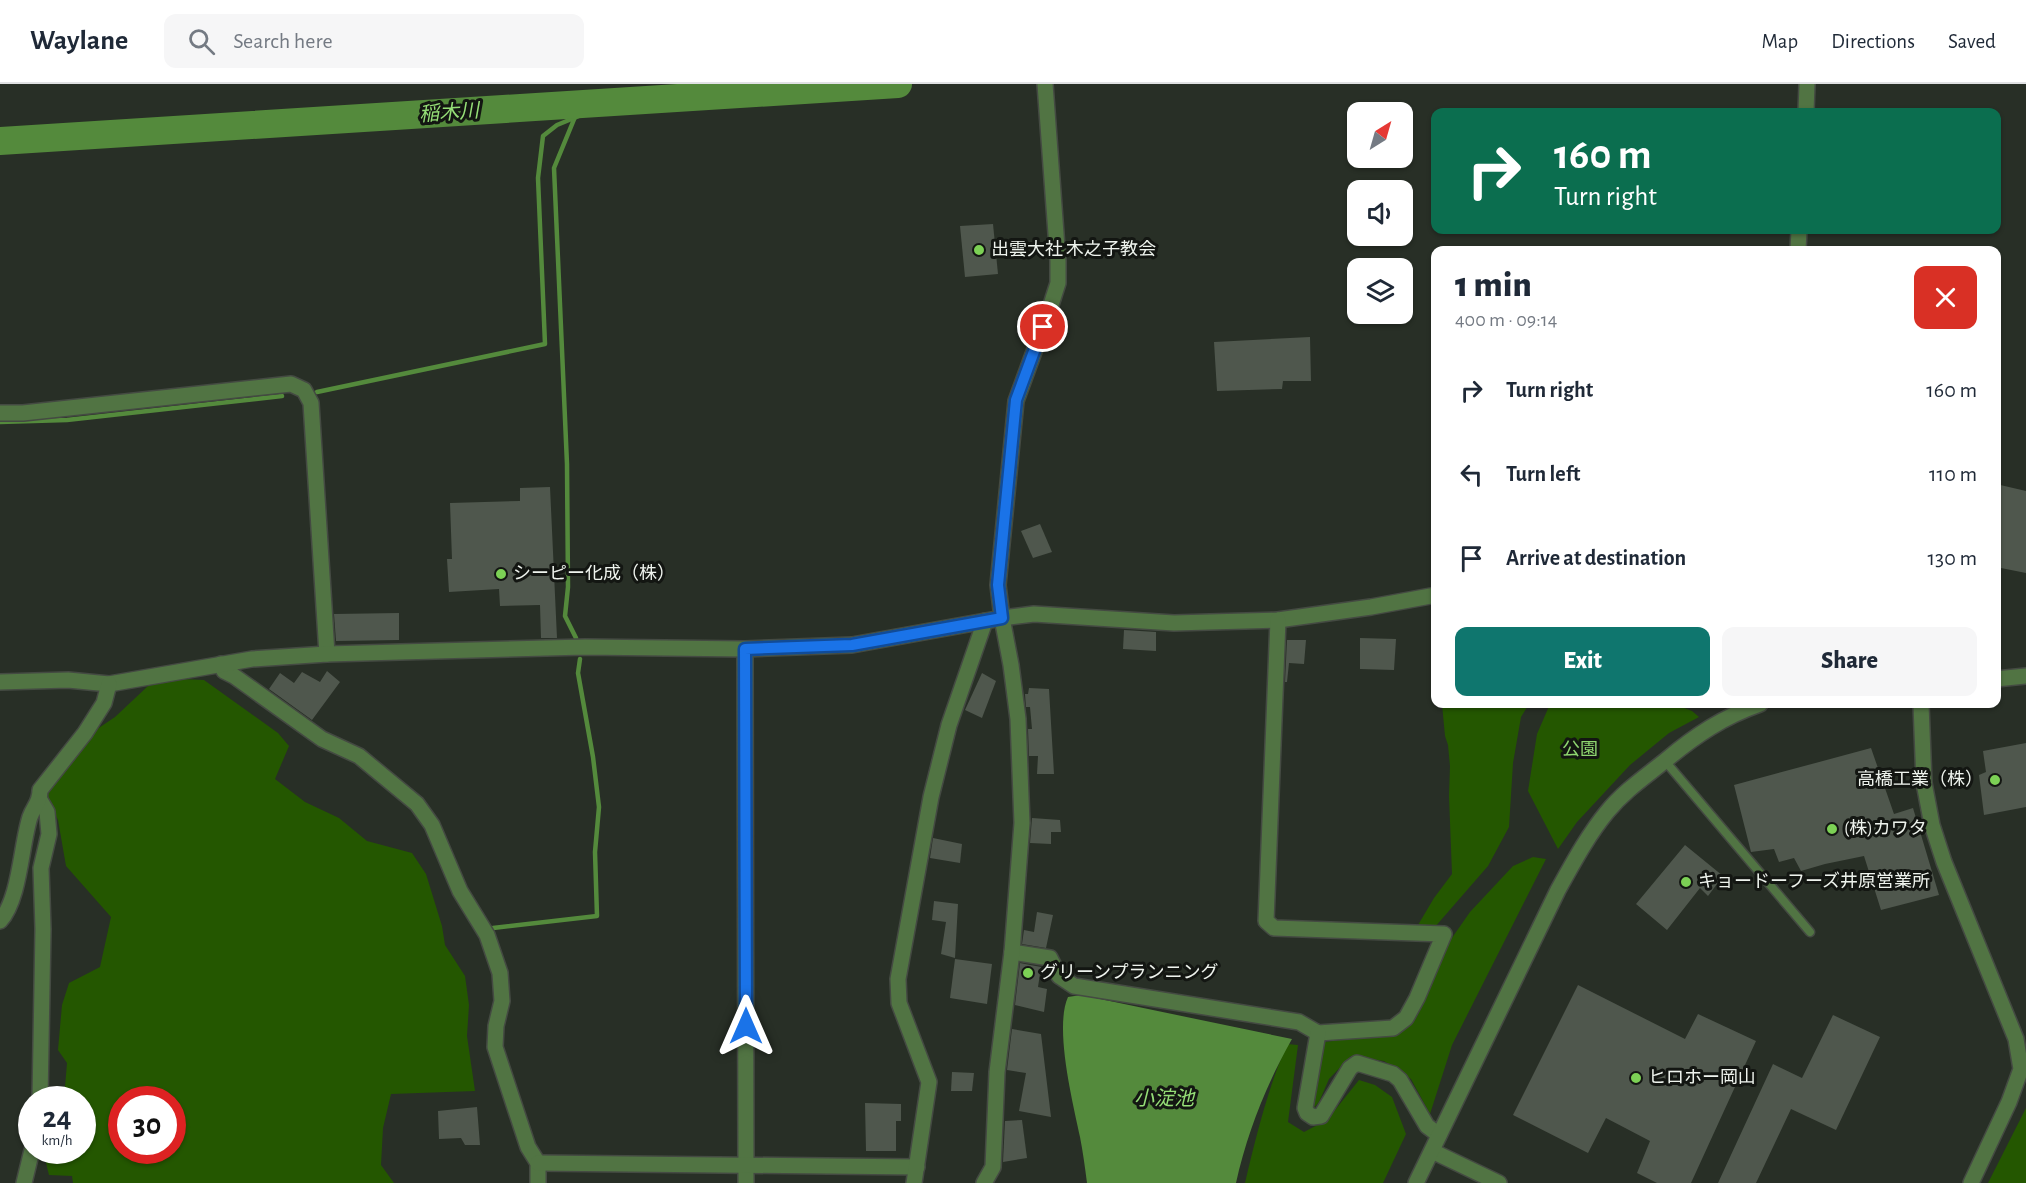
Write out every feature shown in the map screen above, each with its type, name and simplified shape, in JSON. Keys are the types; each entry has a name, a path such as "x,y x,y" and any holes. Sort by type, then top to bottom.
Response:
{"street":[{"path":"1806,108 1807,84"},
{"path":"984,1183 993,1167 997,1072 1012,952 1022,823 1018,719 998,585 1016,400 1058,283 1045,85"},
{"path":"0,413 34,412 291,384 304,390 311,403 327,654"},
{"path":"0,682 68,680 109,684 252,659 327,654 585,647 745,649 852,645 1034,614 1174,622 1278,620 1431,596"},
{"path":"1012,952 1050,958 1059,976 1074,986 1299,1022 1318,1033 1393,1028 1406,1018 1444,934 1274,928 1266,921 1278,620"},
{"path":"914,1183 929,1082 899,1003 898,979 931,797 950,725 986,621"},
{"path":"745,649 746,1183"},
{"path":"221,664 224,671 322,739 359,756 417,804 432,825 460,891 487,935 500,973 502,1001 496,1026 495,1047 528,1147 538,1163 538,1183"},
{"path":"2001,678 2026,676"},
{"path":"40,1086 43,929 40,868 49,834 46,812 40,800 40,790 85,733 104,703 109,684"},
{"path":"1416,1183 1558,890 1581,849 1607,811 1640,778 1665,761 1683,744 1725,718 1750,708"},
{"path":"1921,708 1924,783 1932,825 1944,862 2016,1039 2021,1069 2009,1102 1971,1183"},
{"path":"0,921 13,895 31,815 40,800"},
{"path":"1318,1033 1305,1107 1307,1113 1313,1117 1321,1116 1350,1068 1357,1063 1393,1074 1400,1080 1427,1126 1439,1135"},
{"path":"1432,1150 1499,1183"},
{"path":"538,1163 746,1167 917,1167"},
{"path":"24,1183 29,1164"}],"lane":[{"path":"1665,761 1810,932"}],"green space":[{"path":"181,679 204,680 278,733 289,746 275,779 305,802 339,818 367,841 412,853 426,874 442,926 445,945 465,976 469,1005 467,1036 475,1091 391,1094 383,1128 381,1165 394,1183 73,1183 72,1176 49,1175 46,1164 96,1164 96,1086 65,1086 67,1063 58,1050 62,1005 69,983 100,967 111,917 66,866 58,820 40,784 75,744 115,717 148,686"},
{"path":"1442,708 1527,708 1521,717 1513,763 1509,827 1488,866 1428,935 1418,925 1452,874 1450,766"},
{"name":"公園","path":"1548,708 1684,708 1699,717 1669,733 1630,765 1577,822 1558,849 1528,791 1537,734"},
{"path":"1533,857 1546,859 1452,1045 1430,1114 1411,1079 1384,1061 1351,1056 1329,1079 1314,1108 1311,1102 1325,1042 1399,1032 1415,1020 1447,945 1470,912 1513,866"},
{"path":"1287,1044 1298,1045 1288,1122 1304,1132 1327,1120 1359,1080 1375,1085 1392,1097 1406,1134 1383,1183 1245,1183 1268,1095"},
{"path":"2026,1108 2026,1183 1988,1183"}],"water":[{"name":"小淀池","path":"1081,995 1292,1039 1259,1109 1236,1183 1087,1183 1069,1086 1063,1027 1068,997"}],"building":[{"name":"出雲大社 木之子教会","path":"993,224 998,274 965,277 960,226"},
{"path":"1310,337 1311,381 1283,381 1282,389 1217,391 1214,342"},
{"path":"2001,485 2026,491 2026,573 2001,568"},
{"name":"シーピー化成（株）","path":"550,487 557,638 541,638 540,605 500,606 499,589 449,592 447,559 452,559 450,503 520,501 520,488"},
{"path":"1040,524 1052,552 1033,558 1021,531"},
{"path":"399,613 399,640 336,641 334,614"},
{"path":"1124,630 1156,632 1156,651 1123,649"},
{"path":"1360,638 1396,639 1394,670 1360,669"},
{"path":"1287,640 1306,640 1304,664 1289,663 1287,682 1285,682"},
{"path":"327,671 340,682 312,720 269,689 280,673 294,683 302,672 320,682"},
{"path":"982,673 996,681 982,718 965,710"},
{"path":"1029,688 1049,689 1054,774 1037,774 1038,756 1029,756 1028,729 1032,729 1030,707 1026,707 1025,694 1028,694"},
{"name":"高橋工業（株）","path":"2026,743 2026,807 1984,815 1979,775 1986,772 1983,751"},
{"name":"(株)カワタ","path":"1871,748 1894,814 1913,808 1939,895 1881,910 1864,856 1801,871 1794,858 1779,862 1774,849 1751,852 1734,785"},
{"path":"1032,818 1060,820 1061,832 1051,832 1051,844 1030,843"},
{"path":"933,838 962,844 960,863 930,858"},
{"name":"キョードーフーズ井原営業所","path":"1685,845 1723,876 1708,896 1700,888 1667,930 1636,904"},
{"path":"934,901 958,904 955,958 941,954 946,922 932,920"},
{"path":"1037,912 1053,915 1046,948 1022,944 1024,930 1034,932"},
{"path":"955,959 992,964 987,1004 950,998"},
{"path":"1020,963 1041,967 1038,987 1047,989 1044,1012 1015,1005"},
{"name":"ヒロホー岡山","path":"1578,985 1685,1039 1698,1014 1756,1041 1691,1183 1657,1183 1637,1173 1650,1141 1606,1118 1588,1153 1513,1115"},
{"path":"1833,1015 1880,1037 1836,1130 1791,1109 1756,1183 1718,1183 1773,1064 1802,1078"},
{"path":"1012,1029 1041,1034 1051,1117 1019,1111 1026,1073 1007,1070"},
{"path":"952,1072 974,1073 972,1091 951,1091"},
{"path":"865,1103 901,1104 901,1121 896,1121 896,1151 866,1151"},
{"path":"477,1107 480,1145 465,1145 461,1138 439,1139 438,1111"},
{"path":"1022,1120 1027,1158 1003,1162 1005,1121"}],"waterway":[{"name":"稲木川","path":"0,141 898,84"},
{"path":"317,392 545,344 538,178 543,136 557,125 608,104"},
{"path":"575,117 554,168 567,464 568,587 565,616 576,638"},
{"path":"0,422 67,420 282,396"},
{"path":"493,928 597,916 595,852 599,807 593,757 578,673 580,659"}],"place":[{"name":"出雲大社 木之子教会","path":"979,250"},
{"name":"シーピー化成（株）","path":"501,574"},
{"name":"高橋工業（株）","path":"1995,780"},
{"name":"(株)カワタ","path":"1832,829"},
{"name":"キョードーフーズ井原営業所","path":"1686,882"},
{"name":"グリーンプランニング","path":"1028,973"},
{"name":"ヒロホー岡山","path":"1636,1078"}],"route":[{"path":"746,1026 745,649 852,645 1002,618 998,585 1016,400 1043,327"}]}
